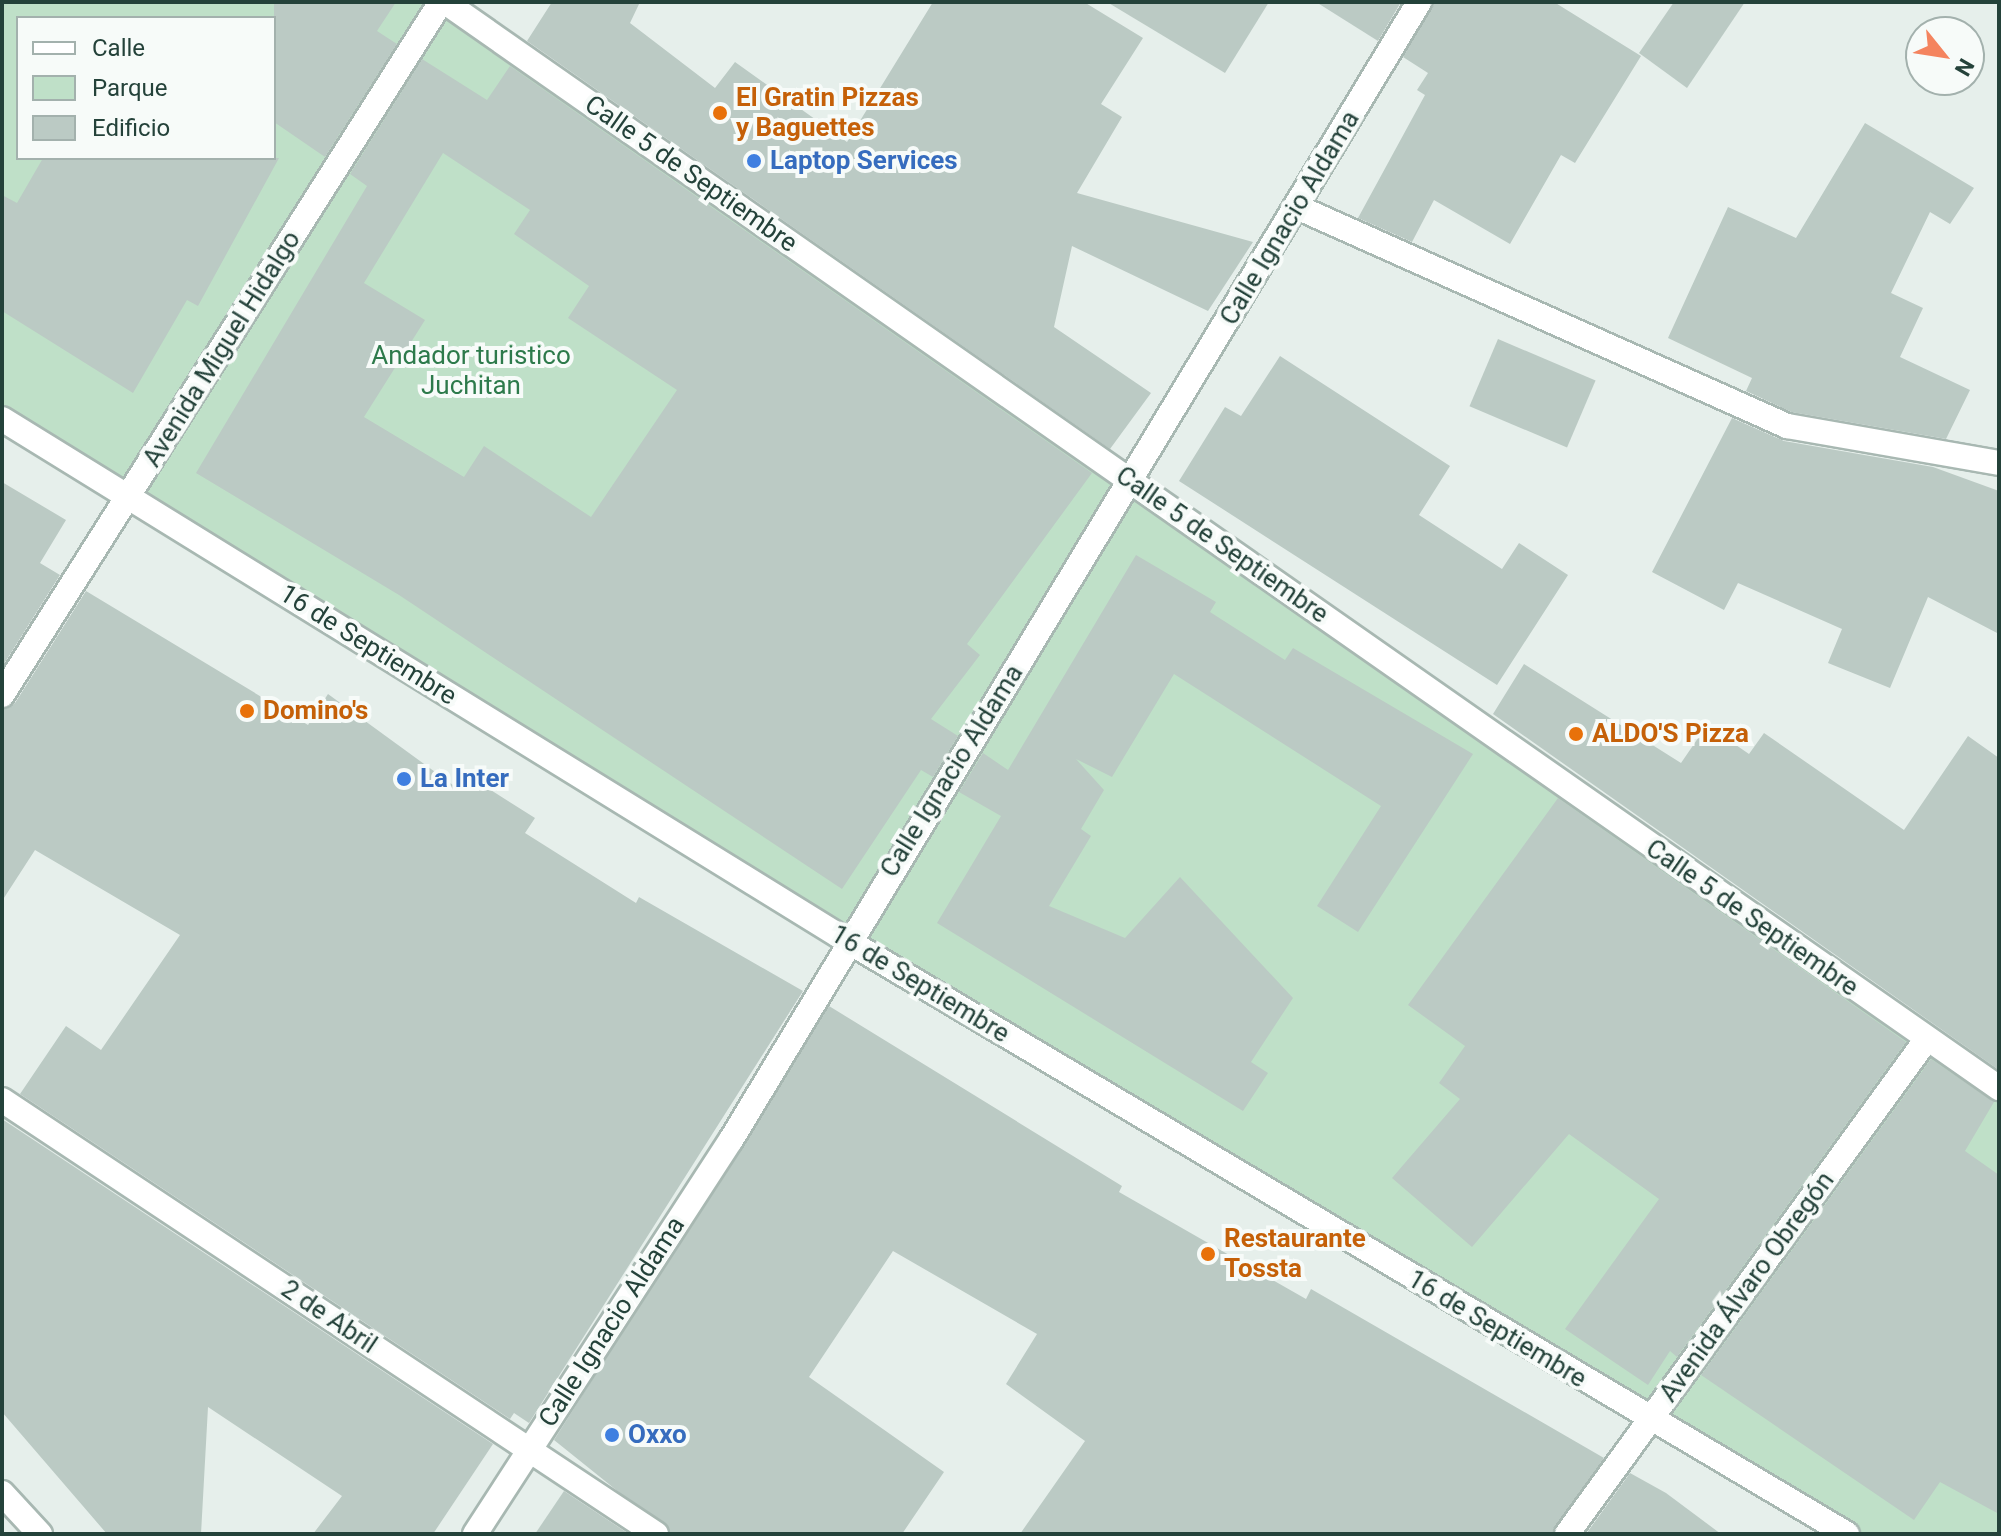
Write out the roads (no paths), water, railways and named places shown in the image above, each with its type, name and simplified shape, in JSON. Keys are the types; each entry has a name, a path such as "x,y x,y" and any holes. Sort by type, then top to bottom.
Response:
{"street":[{"name":"Calle 5 de Septiembre","path":"443,2 1926,1040 1999,1088"},
{"name":"Avenida Miguel Hidalgo","path":"2,695 443,2"},
{"name":"Calle Ignacio Aldama","path":"475,1534 731,1140 846,940 1132,482 1419,2"},
{"path":"1297,207 1787,426 1999,463"},
{"name":"16 de Septiembre","path":"2,419 846,940 1650,1421 1847,1534"},
{"name":"Avenida Álvaro Obregón","path":"1567,1534 1926,1040"},
{"name":"2 de Abril","path":"2,1100 656,1534"},
{"path":"2,1493 40,1534"}],"place":[{"name":"El Gratin Pizzas y Baguettes","path":"720,113"},
{"name":"Laptop Services","path":"754,161"},
{"name":"Domino's","path":"247,711"},
{"name":"ALDO'S Pizza","path":"1576,734"},
{"name":"La Inter","path":"404,779"},
{"name":"Restaurante Tossta","path":"1208,1254"},
{"name":"Oxxo","path":"612,1435"}],"park label":[{"name":"Andador turistico Juchitan","path":"471,371"}]}
